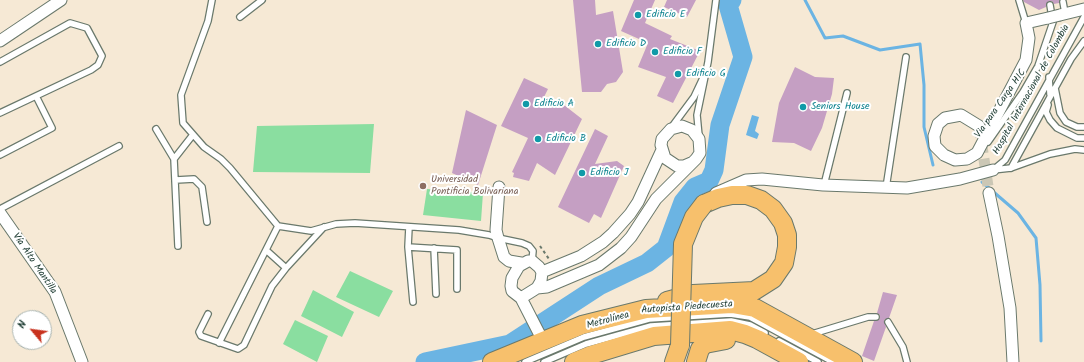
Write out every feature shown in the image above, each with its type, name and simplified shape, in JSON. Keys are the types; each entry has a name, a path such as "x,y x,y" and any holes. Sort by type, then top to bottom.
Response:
{"highway":[{"path":"646,309 693,294 754,291 773,279 784,263 788,247 787,235 783,223 773,209 760,200 747,195 732,195 718,198 704,204 694,217 683,244 682,354 674,362"},
{"name":"Autopista Piedecuesta","path":"492,362 540,336 646,309 732,304 755,308 853,362"},
{"path":"574,362 591,354 654,336 730,330 757,339 799,362"},
{"path":"696,362 700,349 705,344 713,341 757,339"}],"street":[{"path":"0,40 61,0"},
{"path":"979,126 961,115 953,115 945,118 938,124 934,136 935,146 944,155 956,160 967,159 977,153 1026,60 1029,38 1026,23 1058,16 1084,8"},
{"path":"521,298 537,288 547,287 599,265 621,248 641,224 656,199 700,153 701,146 699,139 692,130 682,126 670,129 662,139 661,152 638,202 630,214 613,233 603,242 581,256 542,272"},
{"path":"661,152 670,163 684,166 691,163"},
{"path":"704,204 716,193 746,180 762,179 824,186 907,188 960,179 993,170"},
{"path":"499,187 496,230 504,257 509,261 521,263 532,261 539,267 542,272 541,281 537,288"},
{"path":"989,193 1010,308 1014,362"},
{"name":"Vía Alto Mantilla","path":"0,213 54,292 82,362"},
{"path":"521,263 514,271 511,286 512,291 521,298 540,336"}],"lane":[{"path":"212,0 208,21 181,95 183,122 192,136 230,168 278,226 311,231 336,224 460,230 489,235 529,246 533,251 532,261"},
{"path":"240,17 262,0"},
{"path":"699,139 698,115 707,69 716,0"},
{"path":"1019,0 1026,23"},
{"path":"1058,16 1062,2"},
{"path":"1050,5 1058,16"},
{"path":"1058,16 1074,15 1079,24"},
{"name":"Via para Carga HIC","path":"977,153 989,141 1023,92 1038,66 1058,16"},
{"name":"Hospital Internacional de Colombia","path":"993,170 1005,160 1049,77 1084,17"},
{"path":"0,62 70,23 87,28 102,56 98,65 91,70 0,113"},
{"path":"1011,168 1048,100 1084,41"},
{"path":"886,188 906,57"},
{"path":"670,129 694,97 707,69"},
{"path":"1053,71 1060,114 1066,122 1077,127 1084,127"},
{"path":"1049,77 1051,86 1046,112 1050,120 1057,128 1077,138 1084,138"},
{"path":"1042,90 1048,91 1048,100"},
{"path":"824,186 847,93"},
{"path":"0,155 52,128 36,96"},
{"path":"156,129 174,159 178,246"},
{"path":"174,159 192,136"},
{"path":"0,209 119,146"},
{"path":"993,170 1011,168 1050,154 1075,149 1084,150"},
{"path":"176,180 194,180 202,187 207,222"},
{"path":"219,343 278,226"},
{"path":"208,314 200,332 201,336 238,350 244,345 272,286 286,268 324,227"},
{"path":"409,227 408,247 412,302"},
{"path":"408,247 457,250 457,289"},
{"path":"434,248 436,294"},
{"path":"266,250 286,268"},
{"name":"Metrolínea","path":"525,362 584,337 649,319 730,314 750,317 833,362"},
{"path":"805,336 868,317 876,317"},
{"name":"Metrolínea","path":"544,362 586,344 651,326 731,321 750,325 818,362"},
{"path":"888,322 903,347 907,362"}],"green space":[{"path":"374,124 370,173 253,172 257,126"},
{"path":"427,189 483,193 481,221 423,215"},
{"path":"350,271 393,291 379,317 336,297"},
{"path":"313,290 354,312 342,337 301,316"},
{"path":"295,320 328,336 317,362 283,344"}],"water":[{"path":"752,115 759,117 755,131 759,134 757,139 746,135"}],"building":[{"name":"Edificio D","path":"573,0 595,0 596,15 613,11 623,72 616,82 607,84 601,92 582,92"},
{"path":"634,0 655,0 645,23 672,36 670,39 700,51 673,103 657,96 666,77 638,67 648,43 621,31"},
{"path":"667,0 696,0 687,17 664,7"},
{"path":"1023,0 1059,0 1059,3 1054,4 1052,1 1048,2 1046,7 1039,10"},
{"name":"Seniors House","path":"795,67 815,77 834,78 832,94 822,128 811,151 794,143 772,142 779,103"},
{"path":"524,78 548,89 544,97 564,105 582,119 555,175 537,163 529,181 513,177 514,173 512,172 528,138 501,126"},
{"path":"466,110 497,125 478,185 452,173"},
{"name":"Edificio J","path":"595,129 608,136 595,164 617,161 624,166 601,218 594,214 589,223 558,207"},
{"path":"883,292 897,295 889,318 884,320 886,327 874,361 862,356 874,321 880,319 880,315 877,313"}],"waterway":[{"path":"425,362 510,344 599,286 647,263 666,248 683,202 695,187 709,181 714,170 720,125 743,57 728,5 732,0"},
{"path":"805,0 825,38 843,36 880,50 920,44 924,85 924,127 933,165"},
{"path":"982,182 1018,213 1036,238 1040,285 1041,341"}],"tunnel":[{"path":"979,126 989,193"}],"place":[{"name":"Edificio E","path":"638,15"},
{"name":"Edificio D","path":"598,44"},
{"name":"Edificio F","path":"655,52"},
{"name":"Edificio G","path":"678,74"},
{"name":"Edificio A","path":"526,104"},
{"name":"Seniors House","path":"803,107"},
{"name":"Edificio B","path":"538,139"},
{"name":"Edificio J","path":"582,173"},
{"name":"Universidad Pontificia Bolivariana","path":"423,186"}]}
